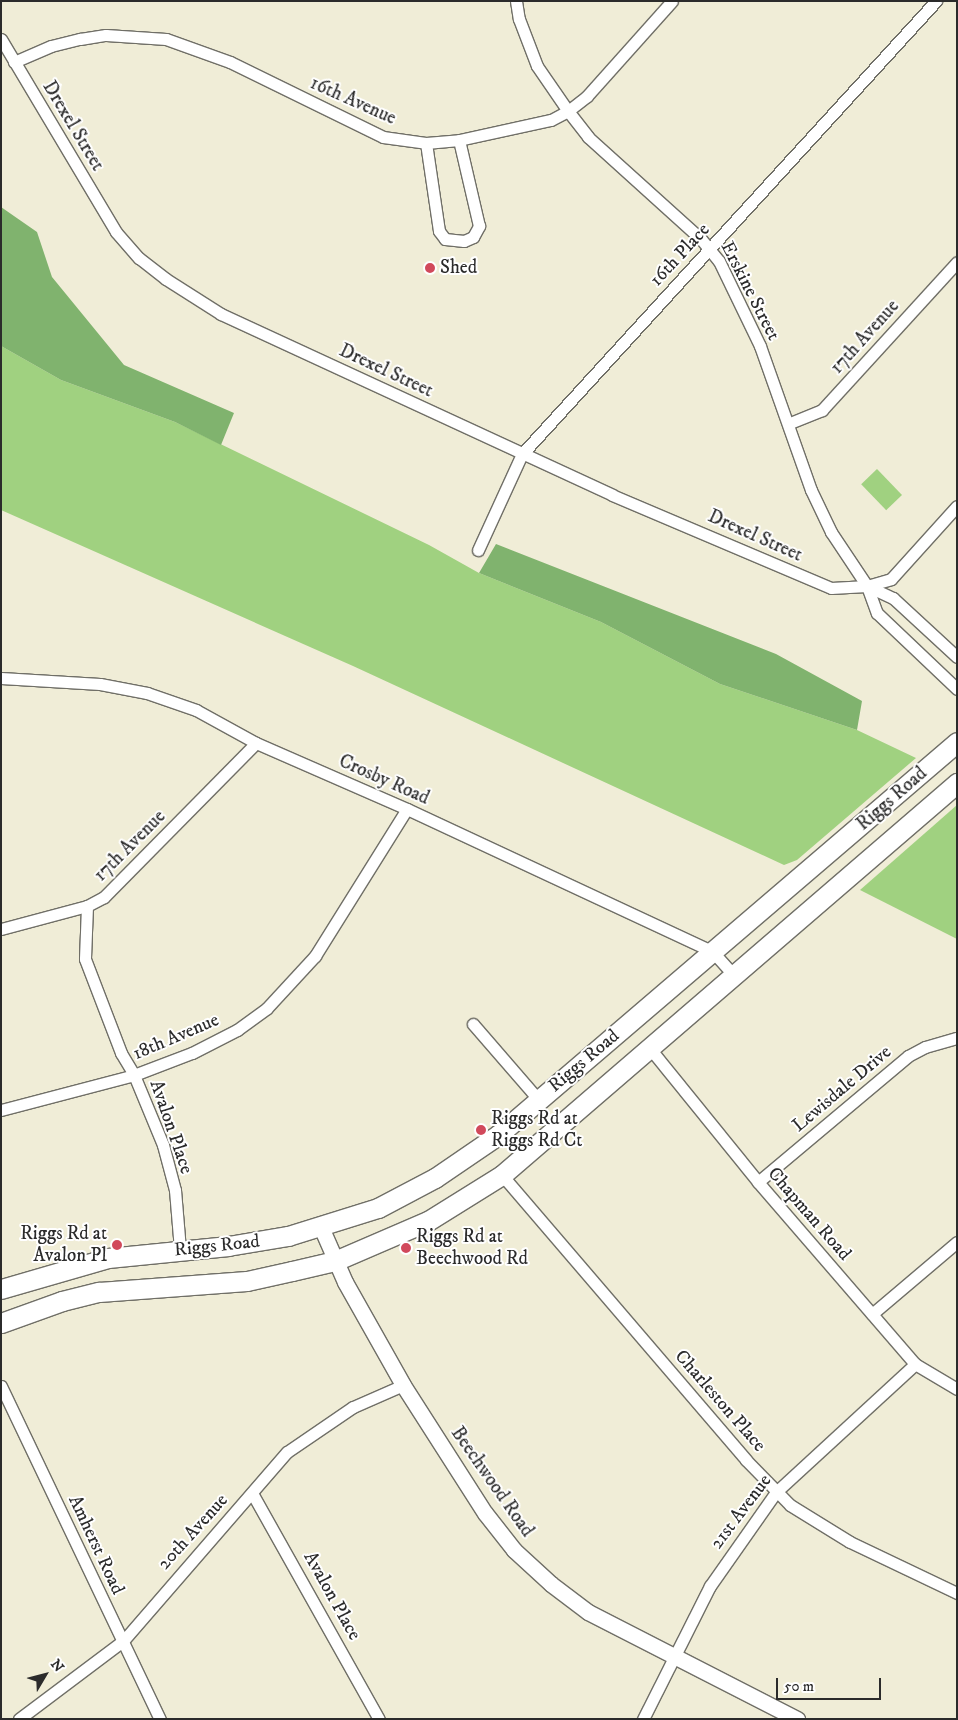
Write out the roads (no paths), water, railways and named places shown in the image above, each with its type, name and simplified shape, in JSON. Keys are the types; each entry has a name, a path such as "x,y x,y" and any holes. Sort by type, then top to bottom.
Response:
{"main road":[{"name":"Riggs Road","path":"1,1289 80,1264 256,1242 321,1227 378,1208 435,1178 498,1135 957,742"},
{"name":"Riggs Road","path":"1,1323 62,1301 99,1292 247,1281 335,1261 428,1221 502,1175 732,973 957,783"}],"street":[{"name":"Erskine Street","path":"516,1 519,19 537,66 588,137 710,248 746,314 790,423 820,510 867,586"},
{"name":"16th Avenue","path":"14,62 51,46 106,35 166,39 230,62 374,133 403,142 426,143 459,140 551,120 568,111 587,96 672,1"},
{"name":"16th Place","path":"478,550 522,454 936,1"},
{"name":"Drexel Street","path":"1,39 116,232 152,269 222,314 522,454 831,588 867,586 893,598 957,657"},
{"path":"426,143 439,231 444,238 464,241 473,237 478,226 459,140"},
{"name":"17th Avenue","path":"790,423 822,410 957,262"},
{"path":"957,506 891,579 867,586 877,613 957,689"},
{"name":"Crosby Road","path":"1,678 100,684 147,693 196,710 256,743 407,809 712,951 732,973"},
{"name":"17th Avenue","path":"1,929 87,906 104,897 126,877 256,743"},
{"name":"18th Avenue","path":"1,1110 134,1074 204,1048 253,1019 280,997 316,956 407,809"},
{"name":"Avalon Place","path":"87,906 85,959 121,1052 134,1074 169,1165 175,1190 180,1250"},
{"path":"473,1024 538,1099"},
{"name":"Lewisdale Drive","path":"758,1182 908,1056 925,1047 957,1038"},
{"name":"Chapman Road","path":"648,1046 758,1182 915,1364 957,1389"},
{"name":"Charleston Place","path":"502,1175 776,1492 817,1524 957,1593"},
{"name":"Beechwood Road","path":"321,1227 335,1261 403,1385 485,1513 514,1550 551,1584 588,1612 797,1719"},
{"path":"872,1314 957,1242"},
{"name":"21st Avenue","path":"643,1719 722,1565 776,1492 915,1364"},
{"name":"20th Avenue","path":"20,1719 123,1641 252,1493 301,1441 353,1407 403,1385"},
{"name":"Amherst Road","path":"1,1386 160,1719"},
{"name":"Avalon Place","path":"252,1493 379,1719"}],"place":[{"name":"Shed","path":"430,268"},
{"name":"Riggs Rd at Riggs Rd Ct","path":"481,1130"},
{"name":"Riggs Rd at Avalon Pl","path":"117,1245"},
{"name":"Riggs Rd at Beechwood Rd","path":"406,1248"}]}
